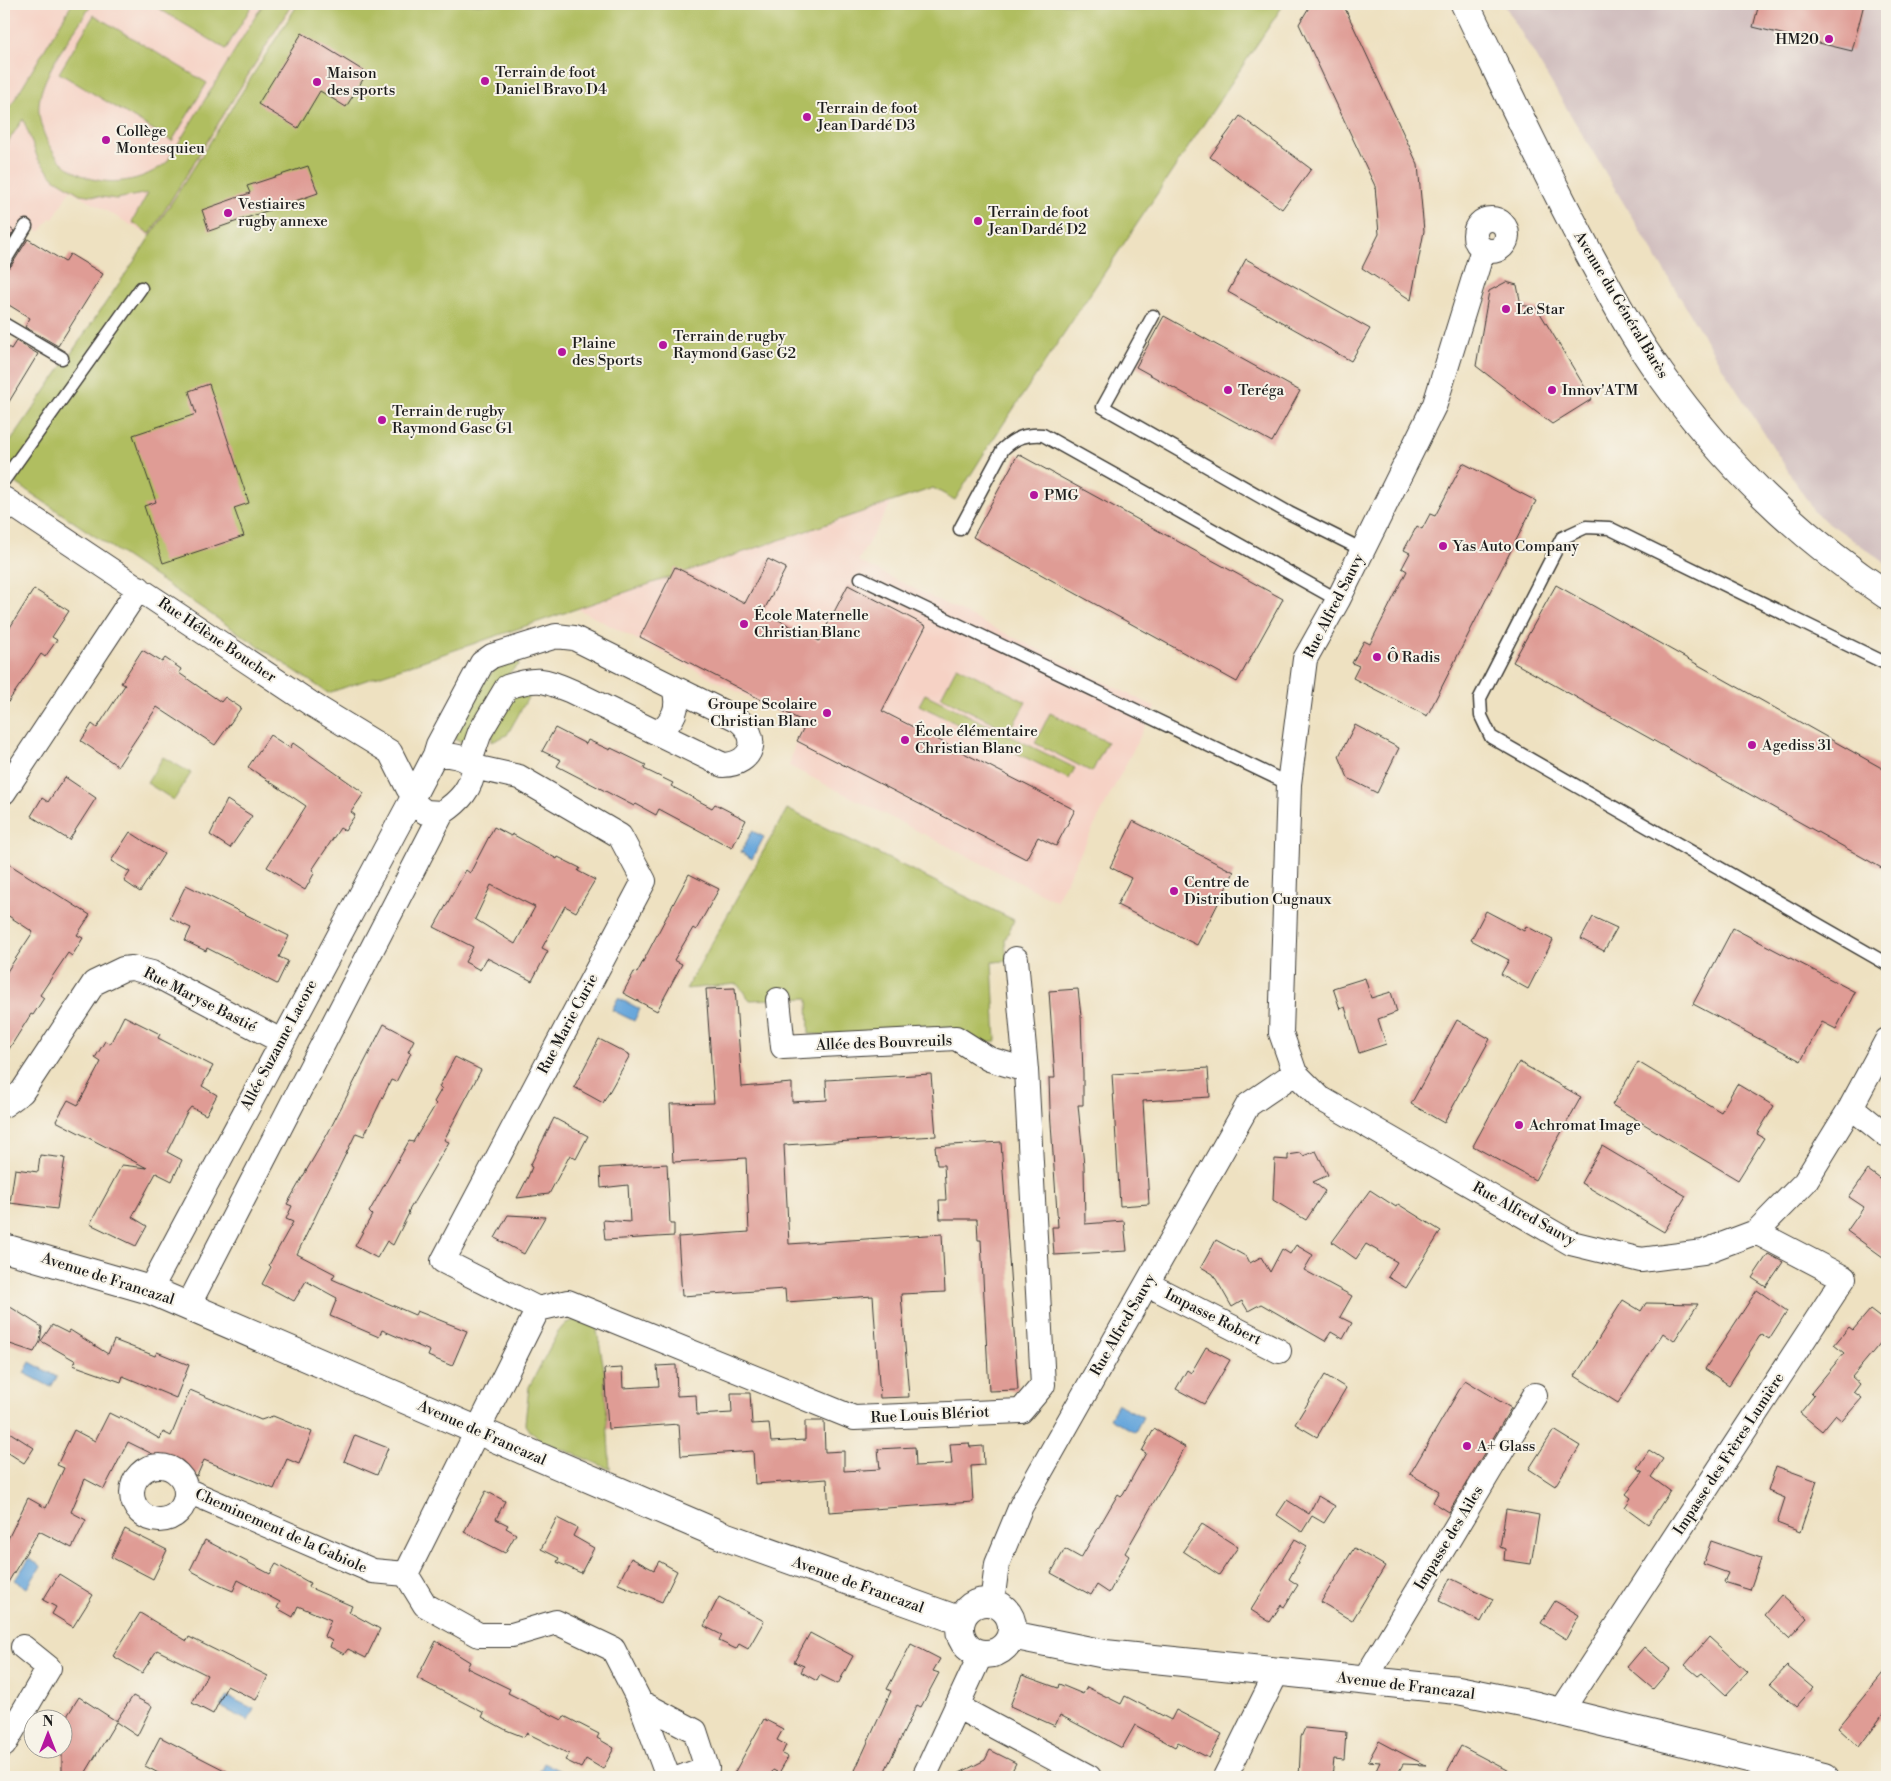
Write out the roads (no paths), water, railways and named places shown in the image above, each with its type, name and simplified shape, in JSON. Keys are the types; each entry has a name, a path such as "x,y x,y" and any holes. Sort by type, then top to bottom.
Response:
{"street":[{"name":"Avenue du Général Barès","path":"1465,4 1576,229 1619,308 1660,374 1711,441 1776,509 1821,548 1887,595"},
{"name":"Rue Alfred Sauvy","path":"1483,250 1435,404 1338,600 1305,659 1289,784 1280,1033 1295,1073 1320,1098 1572,1243 1641,1260 1703,1252 1756,1232 1805,1182 1851,1107 1887,1040"},
{"name":"Rue Hélène Boucher","path":"4,499 313,705 390,752 412,798"},
{"path":"4,792 139,588"},
{"path":"188,1306 442,813 465,794 473,780 472,764 480,732 507,687 531,679 549,682 658,732 724,765 740,762 750,751 750,732 745,725 574,638 556,636 492,656 482,663 412,798 425,812 442,813"},
{"path":"658,732 669,724 676,713 678,700 674,688"},
{"path":"435,755 454,756 472,764"},
{"name":"Rue Marie Curie","path":"472,764 519,777 620,836 644,882 443,1261 538,1309"},
{"name":"Allée Suzanne Lacore","path":"150,1290 412,798"},
{"name":"Rue Louis Blériot","path":"538,1309 568,1302 854,1418 1020,1411 1043,1385 1026,1070 1016,959"},
{"name":"Rue Maryse Bastié","path":"4,1105 22,1092 94,984 122,969 132,968 152,973 281,1041"},
{"name":"Allée des Bouvreuils","path":"778,1000 783,1047 956,1038 988,1059 1026,1070"},
{"name":"Rue Alfred Sauvy","path":"992,1602 997,1564 1021,1506 1248,1105 1295,1073"},
{"path":"1851,1107 1887,1136"},
{"name":"Impasse des Frères Lumière","path":"1560,1713 1844,1278 1756,1232"},
{"name":"Avenue de Francazal","path":"4,1248 150,1290 721,1535 961,1621"},
{"name":"Impasse Robert","path":"1147,1284 1279,1351"},
{"path":"538,1309 406,1574 425,1605 479,1635 512,1635 556,1622 613,1649 640,1702 668,1777"},
{"name":"Impasse des Ailes","path":"1364,1681 1535,1395"},
{"name":"Cheminement de la Gabiole","path":"186,1490 373,1572 406,1574"},
{"path":"980,1602 992,1602 1007,1612 1012,1623 1011,1635 1002,1649 994,1653 981,1654 964,1642 960,1628 961,1621 970,1607 980,1602"},
{"name":"Avenue de Francazal","path":"1011,1635 1105,1654 1458,1690 1825,1777"},
{"path":"4,1745 49,1668 22,1647"},
{"path":"924,1777 981,1654"},
{"path":"1225,1777 1277,1672"},
{"path":"640,1702 696,1731 707,1768 682,1777"},
{"path":"958,1707 1089,1777"}],"lane":[{"path":"4,262 26,226"},
{"path":"4,480 140,288"},
{"path":"1153,316 1103,407 1289,513 1362,550"},
{"path":"4,324 62,358"},
{"path":"960,529 1003,449 1013,440 1027,434 1043,435 1338,600"},
{"path":"1887,664 1609,528 1586,527 1562,538 1480,698 1481,716 1490,737 1887,964"},
{"path":"861,578 1289,784"}],"water":[{"path":"752,831 764,837 752,859 741,852"},
{"path":"618,998 640,1009 634,1021 612,1010"},
{"path":"30,1362 57,1377 51,1387 24,1373"},
{"path":"1118,1404 1143,1417 1135,1432 1110,1418"},
{"path":"29,1559 41,1566 27,1588 15,1580"},
{"path":"227,1696 254,1709 248,1721 221,1707"},
{"path":"544,1763 572,1777 537,1777"}],"place":[{"name":"HM20","path":"1829,39"},
{"name":"Terrain de foot Daniel Bravo D4","path":"485,81"},
{"name":"Maison des sports","path":"317,82"},
{"name":"Terrain de foot Jean Dardé D3","path":"807,117"},
{"name":"Collège Montesquieu","path":"106,140"},
{"name":"Vestiaires rugby annexe","path":"228,213"},
{"name":"Terrain de foot Jean Dardé D2","path":"978,221"},
{"name":"Le Star","path":"1506,309"},
{"name":"Terrain de rugby Raymond Gasc G2","path":"663,345"},
{"name":"Plaine des Sports","path":"562,352"},
{"name":"Teréga","path":"1228,390"},
{"name":"Innov'ATM","path":"1552,390"},
{"name":"Terrain de rugby Raymond Gasc G1","path":"382,420"},
{"name":"PMG","path":"1034,495"},
{"name":"Yas Auto Company","path":"1443,546"},
{"name":"École Maternelle Christian Blanc","path":"744,624"},
{"name":"Ô Radis","path":"1377,657"},
{"name":"Groupe Scolaire Christian Blanc","path":"827,713"},
{"name":"École élémentaire Christian Blanc","path":"905,740"},
{"name":"Agediss 31","path":"1752,745"},
{"name":"Centre de Distribution Cugnaux","path":"1174,891"},
{"name":"Achromat Image","path":"1519,1125"},
{"name":"A+ Glass","path":"1467,1446"}]}
